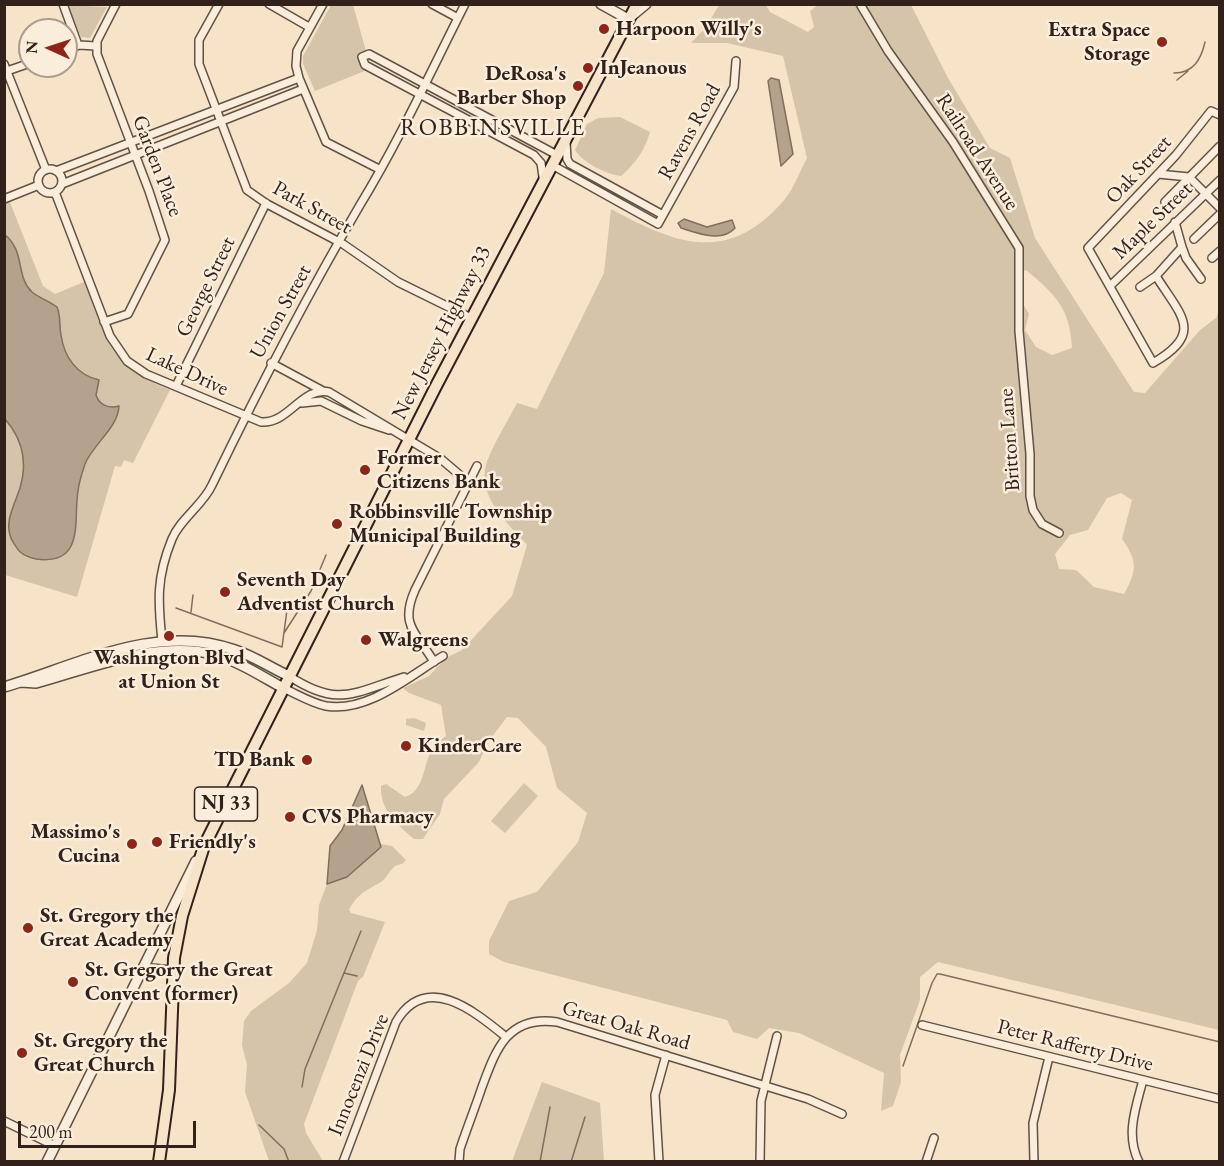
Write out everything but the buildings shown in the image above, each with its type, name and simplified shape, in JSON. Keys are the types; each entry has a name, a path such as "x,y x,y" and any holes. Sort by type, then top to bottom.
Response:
{"main road":[{"name":"New Jersey Highway 33","path":"159,1161 169,1090 172,971 182,916 204,846 471,318 637,4"}],"street":[{"name":"Park Street","path":"219,4 198,48 199,64 247,190 266,203 338,241 398,282 471,318"},
{"path":"269,4 309,27"},
{"path":"323,4 309,27 295,58 299,78 326,142 379,169"},
{"path":"432,4 458,18"},
{"name":"Union Street","path":"162,641 158,587 172,538 208,494 271,363 298,320 465,4"},
{"path":"601,4 628,19 646,4"},
{"name":"Railroad Avenue","path":"860,4 888,51 953,142 1019,248 1019,331"},
{"path":"78,45 95,46 113,5"},
{"name":"Garden Place","path":"95,46 163,229 164,243 128,314 104,322"},
{"path":"540,186 543,170 539,159 534,155 364,64 362,57 369,54 424,84 658,224 663,215 570,164 566,152 567,135"},
{"name":"Ravens Road","path":"663,215 734,87 736,62"},
{"path":"6,68 46,170"},
{"path":"299,78 56,171 46,170 39,176 39,185 46,193 55,192 62,184 303,89"},
{"name":"Oak Street","path":"1110,286 1088,248 1158,174 1211,111 1220,115"},
{"path":"1165,202 1220,146"},
{"path":"56,171 61,175 62,184"},
{"path":"1158,174 1189,177 1220,208"},
{"name":"Maple Street","path":"1110,286 1220,180"},
{"path":"4,199 39,185"},
{"name":"Lake Drive","path":"55,192 113,343 128,361 146,374 255,421 271,422 302,403 305,397 323,391"},
{"name":"George Street","path":"176,386 266,203"},
{"path":"1194,239 1220,214"},
{"path":"1175,222 1186,258 1201,279"},
{"path":"1140,287 1156,276 1182,247"},
{"path":"1212,258 1220,251"},
{"path":"1110,286 1153,363 1176,349 1184,331 1182,320 1156,276"},
{"name":"Britton Lane","path":"1019,331 1030,454 1030,496 1033,510 1042,524 1059,533"},
{"path":"271,363 358,407 391,431 441,459 468,482"},
{"path":"302,403 321,401 362,421 391,431"},
{"path":"434,662 409,627 407,612 415,590 477,466"},
{"path":"162,641 170,651"},
{"path":"157,652 162,641"},
{"path":"4,687 102,655 162,641 212,644 236,650 316,692 334,696 358,693 412,675"},
{"path":"21,682 36,683 157,652 170,651 213,655 316,704 340,707 383,693 443,656"},
{"path":"47,1161 204,846"},
{"path":"139,977 151,969 172,971"},
{"name":"Innocenzi Drive","path":"343,1161 396,1022 412,1004 427,997 452,1000 506,1036"},
{"name":"Great Oak Road","path":"506,1036 530,1022 549,1021 764,1085 808,1099 842,1114"},
{"name":"Peter Rafferty Drive","path":"922,1024 1220,1099"},
{"path":"459,1161 460,1149 493,1057 506,1036"},
{"path":"760,1161 759,1119 764,1085 777,1036"},
{"path":"659,1161 655,1095 666,1055"},
{"path":"1034,1161 1033,1123 1049,1057"},
{"path":"1139,1161 1134,1148 1132,1130 1143,1080"},
{"path":"4,1121 55,1146"},
{"path":"926,1161 934,1138"}],"shaded area":[{"path":"68,5 107,7 90,38 81,37 78,30 78,18 73,18"},
{"path":"331,5 353,5 366,51 362,57 372,68 315,91 303,64 303,56"},
{"path":"719,5 766,5 770,12 808,32 814,27 810,11 818,5 911,5 948,78 990,148 1010,158 1035,238 1134,392 1145,393 1200,330 1216,318 1219,311 1219,1030 938,962 920,977 920,1000 900,1055 901,1082 893,1106 881,1111 884,1073 799,1033 769,1028 757,1039 733,1032 727,1020 504,962 489,954 489,941 509,901 537,892 578,842 587,813 557,788 546,747 518,718 507,717 488,742 479,762 444,799 440,814 423,839 414,839 396,822 383,803 381,786 386,784 405,797 412,794 421,782 430,752 446,736 441,705 409,693 403,688 429,676 446,658 462,650 512,596 527,545 505,521 492,501 487,491 485,470 494,446 517,403 537,409 604,273 611,209 658,232 680,239 702,242 723,241 743,233 764,220 788,195 807,158 783,56 727,43 691,43 706,27","holes":["1026,270 1059,303 1068,322 1072,348 1052,355 1036,347 1025,330 1029,314 1016,292 1016,274","1121,493 1132,500 1122,539 1131,554 1134,566 1124,594 1094,587 1076,570 1059,569 1055,554 1070,535 1088,530 1107,498"]},
{"path":"771,78 779,80 793,154 781,166 768,81"},
{"path":"620,117 650,132 639,156 621,176 595,167 575,150 587,124 598,118"},
{"path":"4,187 43,286 55,294 84,282 98,320 112,348 134,370 170,390 133,463 124,460 121,467 115,466 77,597 5,575"},
{"path":"684,219 707,227 732,220 735,228 730,233 709,236 681,228 678,223"},
{"path":"4,234 15,248 27,286 32,292 57,307 65,351 73,364 84,374 99,380 96,395 102,404 119,406 118,414 110,429 85,464 78,488 76,527 70,548 63,555 52,559 36,559 23,554 13,542 9,530 10,517 20,489 23,458 17,438 5,419"},
{"path":"414,718 426,723 424,731 406,725 406,719"},
{"path":"524,783 538,796 505,833 491,821"},
{"path":"362,785 381,847 347,877 327,884 330,846 342,830"},
{"path":"381,844 392,846 406,860 394,867 385,879 359,896 349,910 351,913 385,922 363,977 358,981 304,1124 306,1133 323,1161 269,1161 245,1092 247,1065 242,1045 244,1021 251,1011 289,983 307,963 317,930 319,905 327,884 349,875"},
{"path":"542,1082 600,1103 604,1161 512,1161"}],"waterway":[{"path":"1174,73 1191,68 1198,60 1205,42"},
{"path":"1177,80 1188,71"},
{"path":"284,633 311,591 326,555"},
{"path":"191,612 193,595"},
{"path":"176,608 282,647 287,610"},
{"path":"302,1087 305,1069 361,931"},
{"path":"344,973 357,976"},
{"path":"903,1066 937,974 1220,1042"},
{"path":"540,1162 550,1107"},
{"path":"571,1162 585,1117"},
{"path":"259,1125 284,1149 289,1162"},
{"path":"590,1162 594,1161"}],"place":[{"name":"Harpoon Willy's","path":"604,29"},
{"name":"Extra Space Storage","path":"1162,42"},
{"name":"InJeanous","path":"588,68"},
{"name":"DeRosa's Barber Shop","path":"578,86"},
{"name":"Former Citizens Bank","path":"365,470"},
{"name":"Robbinsville Township Municipal Building","path":"337,524"},
{"name":"Seventh Day Adventist Church","path":"225,592"},
{"name":"Washington Blvd at Union St","path":"169,636"},
{"name":"Walgreens","path":"366,640"},
{"name":"KinderCare","path":"406,746"},
{"name":"TD Bank","path":"307,760"},
{"name":"CVS Pharmacy","path":"290,817"},
{"name":"Friendly's","path":"157,842"},
{"name":"Massimo's Cucina","path":"132,844"},
{"name":"St. Gregory the Great Academy","path":"28,928"},
{"name":"St. Gregory the Great Convent (former)","path":"73,982"},
{"name":"St. Gregory the Great Church","path":"22,1053"}],"district":[{"name":"ROBBINSVILLE","path":"493,128"}]}
